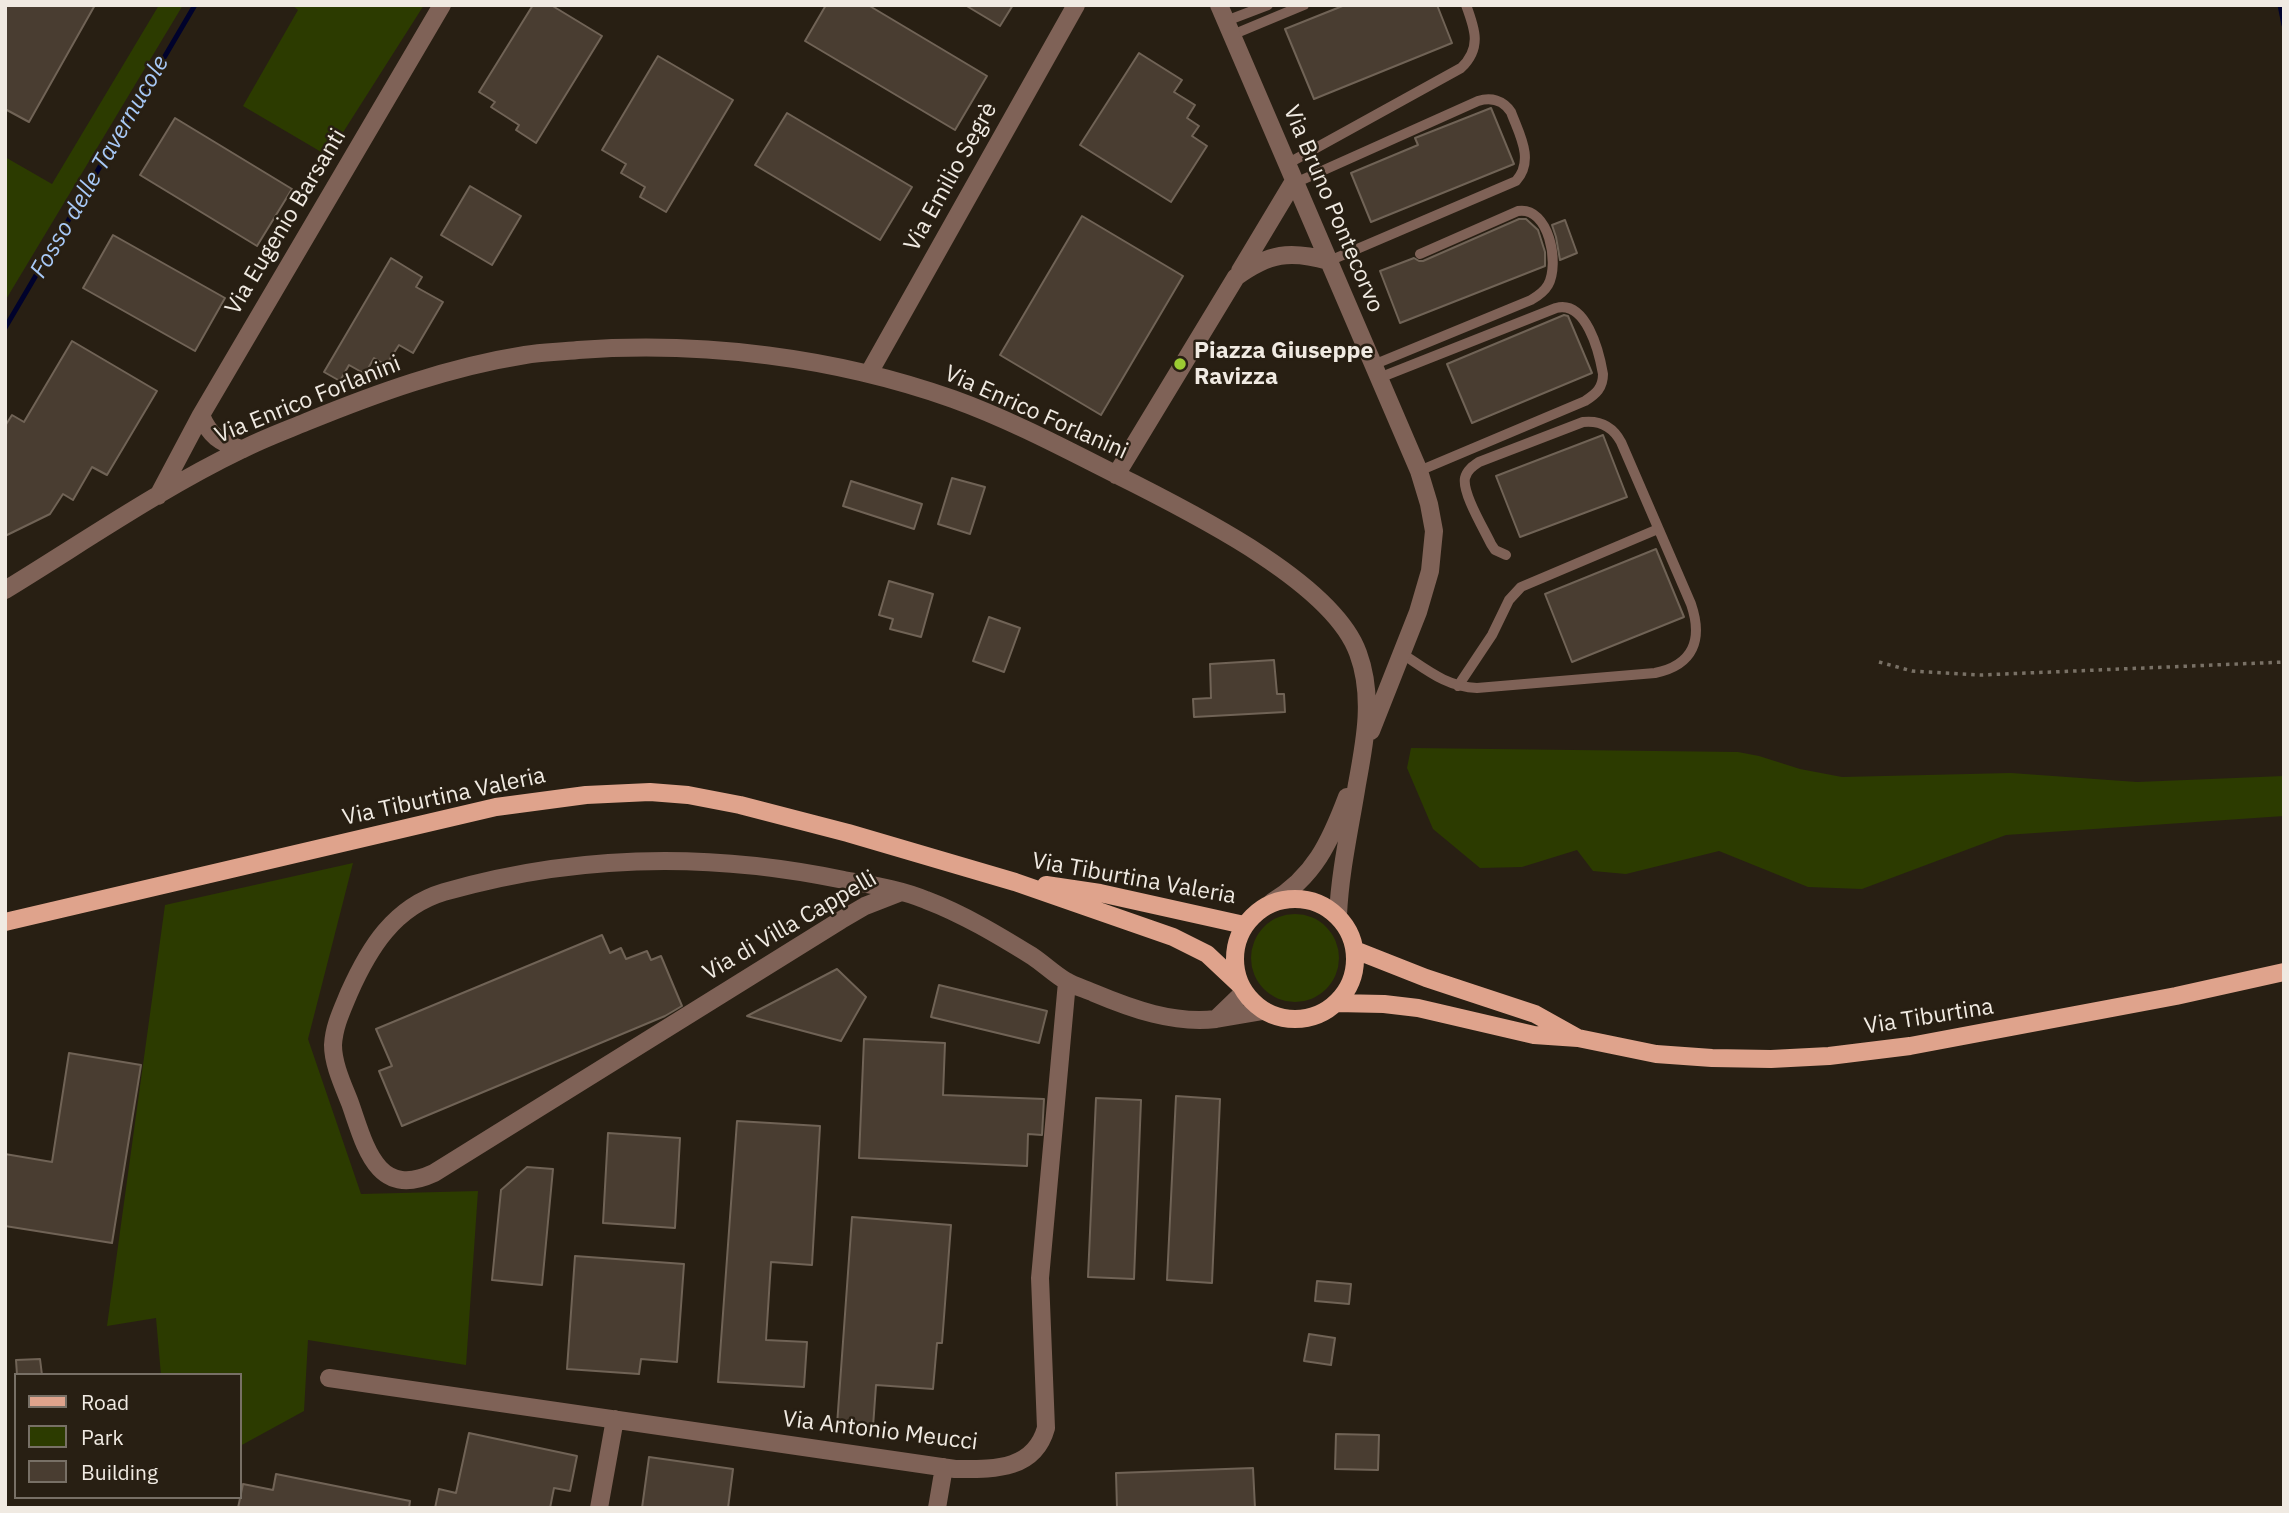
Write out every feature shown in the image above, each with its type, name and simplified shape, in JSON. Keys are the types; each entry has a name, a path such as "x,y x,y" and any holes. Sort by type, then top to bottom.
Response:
{"main road":[{"name":"Via Tiburtina Valeria","path":"5,922 496,807 629,792 688,795 740,805 848,833 1015,882 1173,937 1207,954 1242,988"},
{"name":"Via Tiburtina Valeria","path":"1015,882 1100,893 1244,925"},
{"path":"1242,988 1235,970 1234,954 1244,925 1256,912 1272,902 1289,898 1306,899 1323,905 1338,915 1349,931 1355,950 1352,978 1336,1003"},
{"name":"Via Tiburtina","path":"1355,950 1426,978 1523,1009 1543,1017 1578,1038"},
{"name":"Via Tiburtina","path":"1242,988 1264,1010 1282,1018 1301,1019 1320,1014 1336,1003 1405,1006 1534,1035 1578,1038 1648,1053 1771,1059 1840,1055 1910,1046 2284,972"}],"street":[{"name":"Via Eugenio Barsanti","path":"158,496 201,415 442,5"},
{"name":"Via Emilio Segrè","path":"869,373 1076,5"},
{"name":"Via Bruno Pontecorvo","path":"1226,21 1419,471 1429,504 1433,544 1423,599 1363,749 1341,814 1316,863 1292,890 1272,902"},
{"path":"1116,474 1295,182"},
{"path":"1236,277 1256,262 1286,255 1305,255 1329,261"},
{"name":"Via Enrico Forlanini","path":"5,590 158,496 241,449 371,395 451,371 527,354 608,348 690,348 803,361 869,373 977,408 1181,507 1252,551 1310,592 1341,622 1357,649 1366,681 1363,749"},
{"path":"201,415 216,439 241,449"},
{"name":"Via Bruno Pontecorvo","path":"1338,915 1340,880 1363,749"},
{"name":"Via di Villa Cappelli","path":"901,892 841,919 434,1173 417,1180 399,1179 379,1170 369,1154 333,1051 340,1013 373,946 397,918 423,900 446,891 548,868 639,860 767,867 825,876 901,892 926,900 1035,958 1067,982 1152,1013 1185,1020 1216,1019 1264,1010"},
{"name":"Via Antonio Meucci","path":"329,1378 944,1467 999,1468 1034,1454 1046,1428 1040,1278 1067,982"},
{"path":"1216,1019 1242,988"},
{"path":"599,1508 615,1419"},
{"path":"937,1508 944,1467"}],"lane":[{"path":"1226,21 1268,5"},
{"path":"1226,21 1304,5"},
{"path":"1287,164 1461,68 1470,58 1476,40 1466,5"},
{"path":"1295,182 1478,101 1497,100 1507,106 1510,112 1525,153 1524,170 1516,181 1329,261"},
{"path":"1376,372 1531,300 1548,285 1552,270 1550,245 1540,220 1537,214 1525,210 1420,254"},
{"path":"1376,372 1556,308 1574,309 1585,321 1603,374 1597,392 1585,401 1419,471"},
{"path":"1401,653 1443,681 1477,688 1655,673 1672,668 1685,660 1695,640 1694,613 1617,436 1599,422 1583,422 1479,462 1469,470 1465,481 1467,493 1491,544 1495,550 1506,555"},
{"path":"1458,686 1492,635 1508,600 1521,587 1658,529"}],"path":[{"path":"1879,662 1912,671 1981,675 2284,662"}],"green space":[{"path":"159,5 183,5 5,301 5,157 52,184"},
{"path":"292,5 424,5 328,156 243,106 298,10"},
{"path":"1411,748 1738,752 1842,777 2011,773 2137,782 2284,776 2284,816 2006,835 1862,889 1808,887 1719,851 1626,874 1593,871 1577,850 1522,867 1480,868 1433,829 1407,768"},
{"path":"353,863 308,1039 361,1194 478,1191 466,1365 308,1340 304,1411 242,1445 242,1373 161,1373 156,1318 107,1326 165,905"},
{"path":"1295,914 1320,921 1332,933 1339,958 1332,983 1320,995 1295,1002 1270,995 1258,983 1251,958 1258,933 1270,921"}],"building":[{"path":"5,5 95,5 29,122 5,109"},
{"path":"533,5 551,5 602,36 536,143 516,130 519,125 491,107 495,102 479,92"},
{"path":"826,5 868,5 987,76 955,130 805,41"},
{"path":"965,5 1013,5 1000,26"},
{"path":"1345,5 1437,5 1452,43 1314,99 1285,29"},
{"path":"1139,53 1182,80 1174,92 1195,105 1187,118 1199,126 1192,136 1207,146 1171,202 1080,145"},
{"path":"658,56 733,100 666,212 640,197 645,187 621,173 626,164 602,150"},
{"path":"1491,108 1514,164 1371,222 1351,173 1418,145 1415,138"},
{"path":"787,113 912,187 880,240 755,165"},
{"path":"175,118 292,189 257,246 140,175"},
{"path":"470,186 521,216 492,265 441,235"},
{"path":"1082,216 1183,276 1101,415 1000,355"},
{"path":"1519,219 1526,219 1538,230 1545,252 1545,266 1400,323 1380,271 1414,258 1423,261"},
{"path":"1565,220 1577,253 1560,260 1552,225"},
{"path":"113,235 225,298 195,351 83,288"},
{"path":"391,258 422,277 416,287 443,302 413,353 399,345 386,365 374,358 365,374 349,365 340,381 324,372"},
{"path":"1564,315 1568,316 1592,373 1472,423 1447,364"},
{"path":"72,341 157,391 107,475 92,467 73,500 63,494 50,514 5,536 5,426 12,415 24,422"},
{"path":"1603,435 1627,497 1520,537 1496,476"},
{"path":"952,478 985,487 970,534 938,524"},
{"path":"851,481 922,504 914,529 843,506"},
{"path":"1656,549 1684,617 1572,662 1545,594"},
{"path":"889,581 933,594 921,637 890,629 893,619 879,615"},
{"path":"989,617 1020,628 1004,672 973,661"},
{"path":"1274,660 1277,694 1284,694 1285,712 1194,717 1193,699 1211,698 1210,664"},
{"path":"602,935 610,953 621,948 626,959 647,951 651,960 661,956 682,1006 665,1016 402,1126 379,1071 392,1066 376,1029"},
{"path":"837,969 866,997 841,1041 747,1016"},
{"path":"939,985 1047,1011 1039,1043 931,1017"},
{"path":"864,1039 945,1043 943,1095 1044,1099 1042,1135 1028,1134 1027,1166 859,1158"},
{"path":"69,1053 141,1065 112,1243 5,1226 5,1154 52,1162"},
{"path":"1176,1096 1220,1099 1212,1283 1167,1280"},
{"path":"1096,1098 1141,1100 1134,1279 1088,1277"},
{"path":"737,1121 820,1126 812,1265 771,1262 766,1340 807,1342 804,1387 718,1382"},
{"path":"608,1133 680,1138 675,1228 603,1223"},
{"path":"527,1167 553,1169 542,1285 492,1280 501,1190"},
{"path":"852,1217 951,1225 942,1343 937,1343 933,1389 876,1385 873,1427 837,1425"},
{"path":"575,1256 684,1264 677,1362 641,1359 639,1374 567,1369"},
{"path":"1317,1281 1351,1284 1349,1304 1315,1301"},
{"path":"1309,1334 1335,1338 1331,1365 1304,1361"},
{"path":"40,1359 42,1373 17,1373 16,1360"},
{"path":"469,1433 577,1456 570,1491 554,1488 550,1508 435,1508 439,1489 456,1493"},
{"path":"1336,1434 1379,1435 1378,1470 1335,1469"},
{"path":"649,1457 733,1469 728,1508 642,1508"},
{"path":"1253,1468 1255,1508 1117,1508 1116,1473"},
{"path":"276,1474 410,1501 409,1508 238,1508 243,1484 273,1490"}],"waterway":[{"name":"Fosso delle Tavernucole","path":"5,328 195,5"},
{"path":"2280,5 2284,25"}],"place":[{"name":"Piazza Giuseppe Ravizza","path":"1180,364"}]}
